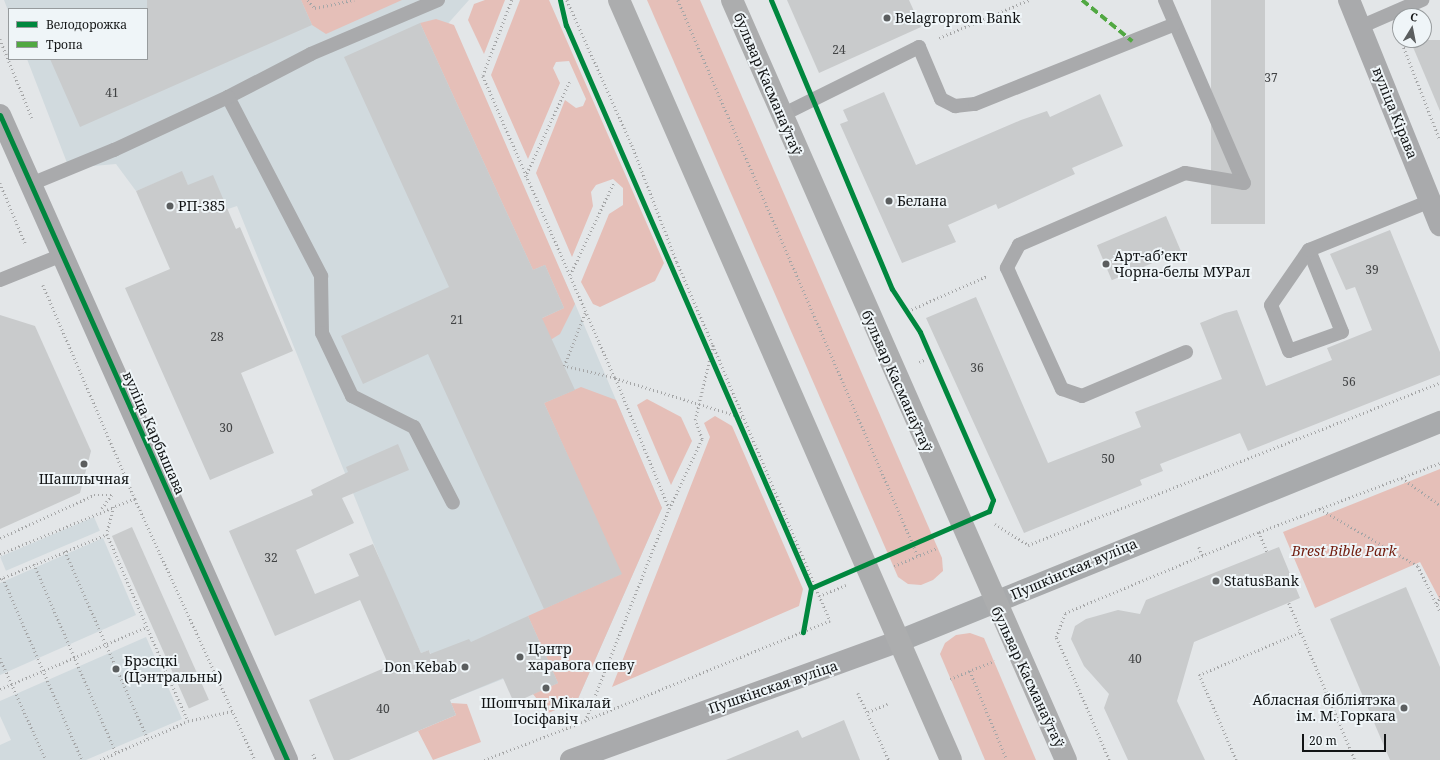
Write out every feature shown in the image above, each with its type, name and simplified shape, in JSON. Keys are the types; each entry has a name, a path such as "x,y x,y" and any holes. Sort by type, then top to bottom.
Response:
{"main road":[{"path":"619,0 951,760"},
{"name":"бульвар Касманаўтаў","path":"732,0 994,603 1066,760"},
{"name":"Пушкінская вуліца","path":"899,642 1440,422"}],"street":[{"name":"вуліца Кірава","path":"1349,0 1440,225"},
{"name":"вуліца Карбышава","path":"0,115 287,760"},
{"name":"Пушкінская вуліца","path":"571,760 899,642"}],"lane":[{"path":"30,184 114,150 228,97 311,54 438,0"},
{"path":"1165,0 1244,183 1185,173 1019,246 1007,268 1062,389 1082,396 1186,352"},
{"path":"1360,27 1422,0"},
{"path":"782,115 919,47 941,99 955,106 976,104 1104,49 1175,24"},
{"path":"228,97 321,276 322,333 352,396 414,427 453,504"},
{"path":"1309,250 1342,332 1289,351 1271,305 1309,250 1430,201"},
{"path":"0,280 62,255"}],"path":[{"path":"308,0 316,8 354,0"},
{"path":"512,0 483,76 525,177 615,378 669,509"},
{"path":"560,0 561,6"},
{"path":"567,0 632,145 813,587 810,596"},
{"path":"678,0 918,556"},
{"path":"919,47 1029,0"},
{"path":"1403,48 1440,140"},
{"path":"525,177 570,80"},
{"path":"570,276 614,182"},
{"path":"0,183 135,499 255,760"},
{"path":"484,760 585,721 830,621 819,596 813,587 670,266"},
{"path":"908,311 1007,268"},
{"path":"904,305 912,316"},
{"path":"585,313 564,366 615,378 744,418"},
{"path":"585,721 669,509 702,439 695,420 709,356 713,345"},
{"path":"930,354 933,362"},
{"path":"995,524 1028,545 1440,383"},
{"path":"1109,760 1056,637 1065,613 1259,532 1440,463"},
{"path":"1402,478 1440,505"},
{"path":"0,538 94,495 112,495 102,509"},
{"path":"0,554 102,509 114,507 135,499"},
{"path":"114,507 107,534 188,722"},
{"path":"1320,509 1418,566 1440,611"},
{"path":"1259,532 1267,552"},
{"path":"82,760 41,672 1,578 107,534"},
{"path":"906,547 920,541"},
{"path":"893,566 938,548"},
{"path":"65,551 148,739"},
{"path":"34,564 116,753"},
{"path":"813,587 822,583"},
{"path":"819,596 846,585"},
{"path":"1437,604 1440,596"},
{"path":"1289,603 1354,760"},
{"path":"803,632 804,624"},
{"path":"0,689 147,626"},
{"path":"1236,760 1199,675 1301,632"},
{"path":"0,658 46,760"},
{"path":"950,679 994,661"},
{"path":"970,671 1008,760"},
{"path":"858,693 889,760"},
{"path":"868,712 887,704"},
{"path":"100,760 188,722 232,711"}],"shaded area":[{"path":"4,0 469,0 444,28 570,292 662,508 577,701 548,713 533,694 503,679 450,700 429,650 421,653 391,587 237,206 228,209 188,185 182,172 136,191 116,164 69,168 27,60 148,60 148,8 8,8 8,10"},
{"path":"94,517 100,531 6,571 0,557"},
{"name":"Брэсцкі (Цэнтральны)","path":"103,538 136,615 0,675 0,583"},
{"name":"Брэсцкі (Цэнтральны)","path":"146,637 182,719 86,760 0,760 0,745 11,740 0,716 0,701"}],"green space":[{"path":"301,0 402,0 326,34 312,25"},
{"path":"485,0 505,0 484,54 468,20 474,4"},
{"path":"520,0 549,0 664,263 655,281 600,307 593,304 581,282 609,214 623,205 623,188 613,179 596,185 591,192 593,206 572,257 536,173 565,100 576,108 583,106 586,99 569,61 556,62 553,68 560,83 528,159 491,75"},
{"path":"647,0 700,0 942,558 943,571 933,580 921,585 908,584 898,577"},
{"path":"436,19 454,25 575,304 560,334 552,339 512,332 564,308 545,265 533,270 420,23"},
{"path":"581,387 616,400 662,508 577,701 548,713 533,694 558,683 528,616 621,574 544,403"},
{"path":"647,399 681,417 692,441 671,485 637,405"},
{"path":"715,416 732,426 803,589 799,606 612,687 710,437 704,423"},
{"name":"Brest Bible Park","path":"1440,469 1440,600 1420,562 1315,608 1283,532"},
{"path":"970,633 984,638 1036,760 985,760 940,654 945,643 956,635"},
{"path":"451,703 467,704 481,742 433,760 418,731 456,715"}],"building":[{"path":"147,0 301,0 312,25 80,127 50,60 148,60"},
{"path":"787,0 909,0 921,27 819,73"},
{"path":"1211,0 1265,0 1265,224 1211,224"},
{"path":"420,23 533,270 545,265 564,308 542,318 575,390 544,403 622,574 544,609 428,354 363,384 341,336 449,287 344,57"},
{"path":"1432,40 1440,40 1440,111 1413,48 1432,48"},
{"path":"884,92 916,165 1021,120 1047,111 1050,117 1100,94 1123,146 1072,168 1075,174 998,209 996,204 948,225 956,242 902,263 840,124 848,121 843,110"},
{"path":"182,171 188,185 213,175 236,229 240,227 293,351 241,373 274,453 210,480 125,288 170,269 136,191"},
{"path":"1166,216 1181,251 1112,280 1097,245"},
{"path":"1390,230 1440,352 1440,375 1248,451 1240,433 1160,464 1163,471 1140,480 1142,485 1024,533 926,318 976,297 1048,463 1141,427 1135,412 1222,379 1200,323 1225,313 1237,310 1266,386 1332,360 1327,348 1372,330 1355,287 1346,290 1330,254"},
{"path":"0,315 35,326 91,451 80,493 0,529"},
{"path":"398,444 409,470 342,498 354,523 296,550 315,594 359,576 349,554 373,544 421,653 429,650 430,654 469,639 471,642 528,616 558,683 514,703 503,678 450,700 456,715 349,760 334,760 309,700 389,666 360,600 275,636 229,531 313,495 311,490 348,472 346,467"},
{"path":"132,527 209,700 189,709 112,536"},
{"path":"1279,547 1300,598 1194,642 1177,701 1205,760 1128,760 1104,708 1109,694 1084,666 1071,639 1075,626 1086,619 1118,610 1140,614 1146,600"},
{"name":"Абласная бібліятэка ім. М. Горкага","path":"1406,587 1440,667 1440,760 1390,760 1330,619"},
{"path":"844,720 860,760 726,760 798,730 802,738"}],"marked path":[{"path":"1082,0 1132,41"}],"cycle path":[{"path":"560,0 566,25 811,588 803,632"},
{"path":"771,0 892,289 920,332 993,500 989,511 811,588"},
{"path":"0,115 287,760"}],"place":[{"name":"Belagroprom Bank","path":"887,18"},
{"name":"Белана","path":"889,201"},
{"name":"РП-385","path":"170,206"},
{"name":"Арт-абʼект Чорна-белы МУРал","path":"1106,264"},
{"name":"Шашлычная","path":"84,464"},
{"name":"StatusBank","path":"1216,581"},
{"name":"Цэнтр харавога спеву","path":"520,657"},
{"name":"Don Kebab","path":"465,667"},
{"name":"Брэсцкі (Цэнтральны)","path":"116,669"},
{"name":"Шошчыц Мікалай Іосіфавіч","path":"546,688"},
{"name":"Абласная бібліятэка ім. М. Горкага","path":"1404,708"}]}
